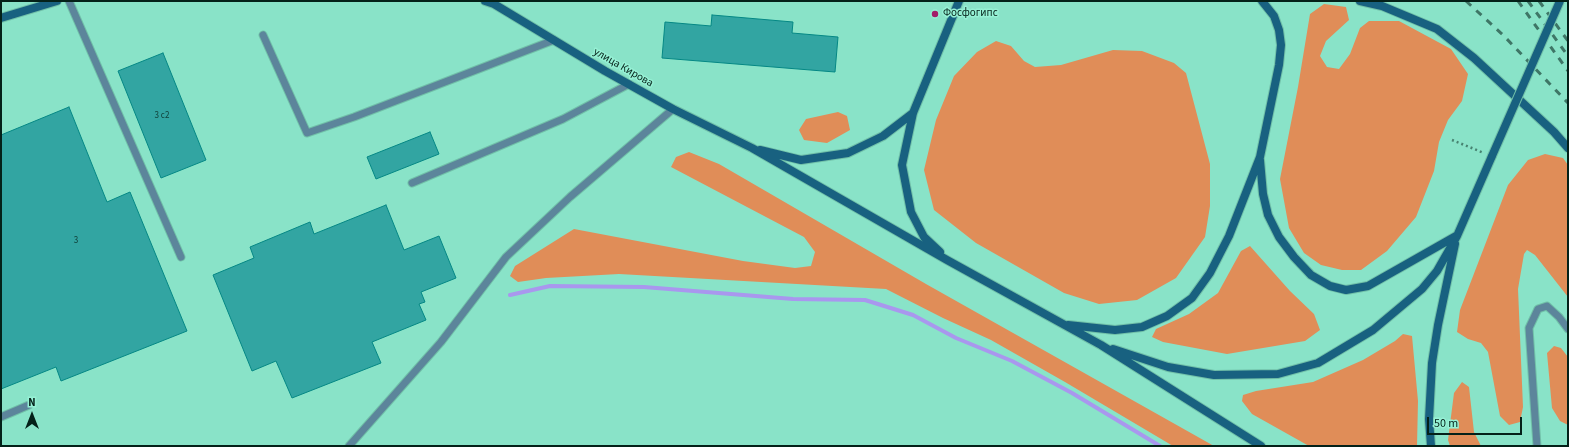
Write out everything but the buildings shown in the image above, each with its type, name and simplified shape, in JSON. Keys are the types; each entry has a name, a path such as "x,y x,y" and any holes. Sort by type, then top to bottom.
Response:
{"street":[{"path":"1,18 57,1"},
{"name":"улица Кирова","path":"485,1 494,4 673,109 752,148"},
{"path":"947,260 924,237 911,212 902,165 913,113 959,1"},
{"path":"1064,324 1115,330 1142,327 1167,316 1192,298 1210,273 1226,242 1260,158 1279,65 1281,45 1279,30 1274,16 1262,1"},
{"path":"1360,1 1382,6 1437,29 1474,58 1554,132 1568,148"},
{"path":"1101,345 1168,367 1214,375 1278,374 1318,363 1373,330 1422,289 1437,271 1457,236 1560,1"},
{"path":"752,148 801,160 848,154 883,136 913,113"},
{"path":"752,148 947,260 1101,345 1261,446"},
{"path":"1260,158 1263,194 1268,215 1279,237 1294,257 1311,274 1330,286 1346,290 1368,286 1457,236"},
{"path":"1431,446 1429,419 1432,363 1438,325 1457,236"}],"lane":[{"path":"69,1 181,257"},
{"path":"263,35 307,133 354,117 554,40"},
{"path":"412,183 563,119 629,84"},
{"path":"349,446 441,342 506,257 570,197 673,109"},
{"path":"1537,446 1529,328 1538,309 1547,306 1559,317 1568,329"},
{"path":"1,417 29,405"}],"path":[{"path":"1452,140 1492,156"}],"shaded area":[{"path":"1324,4 1346,7 1349,20 1326,41 1320,56 1327,67 1339,69 1350,54 1360,28 1369,21 1399,21 1451,49 1468,74 1462,101 1448,120 1439,142 1434,171 1416,217 1387,251 1361,270 1342,270 1321,265 1304,253 1289,228 1280,179 1298,87 1310,14"},
{"path":"996,41 1011,46 1024,61 1035,67 1061,65 1113,50 1142,51 1174,63 1186,73 1210,164 1210,206 1205,237 1176,278 1137,300 1099,304 1064,293 976,243 934,210 924,170 936,120 954,76 977,52"},
{"path":"838,112 847,116 850,130 827,143 804,140 799,130 806,119"},
{"path":"689,152 719,164 926,284 1214,446 1173,446 991,340 886,289 619,274 546,278 518,282 510,276 515,266 574,229 743,261 795,268 811,266 815,252 804,237 671,167 676,157"},
{"path":"1545,154 1563,158 1568,165 1568,297 1535,255 1527,250 1524,254 1518,289 1523,407 1520,422 1509,425 1500,416 1488,352 1481,343 1468,339 1457,332 1460,310 1508,185 1528,160"},
{"path":"1250,246 1290,291 1314,314 1320,330 1305,341 1227,354 1163,342 1152,337 1156,329 1189,314 1218,293 1241,251"},
{"path":"1403,334 1412,336 1418,401 1417,446 1309,446 1252,414 1242,401 1243,395 1256,391 1313,382 1363,360 1395,341"},
{"path":"1554,346 1561,348 1568,357 1568,425 1560,421 1552,408 1547,353"},
{"path":"1462,382 1469,387 1474,432 1481,446 1450,446 1448,440 1454,393"}],"waterway":[{"path":"510,295 550,286 644,287 793,299 865,300 913,315 956,338 1012,361 1072,393 1160,446"}],"railway":[{"path":"1466,1 1504,36 1568,103"},
{"path":"1518,1 1568,71"},
{"path":"1528,1 1568,56"},
{"path":"1539,1 1568,41"}],"place":[{"name":"Фосфогипс","path":"935,14"}]}
